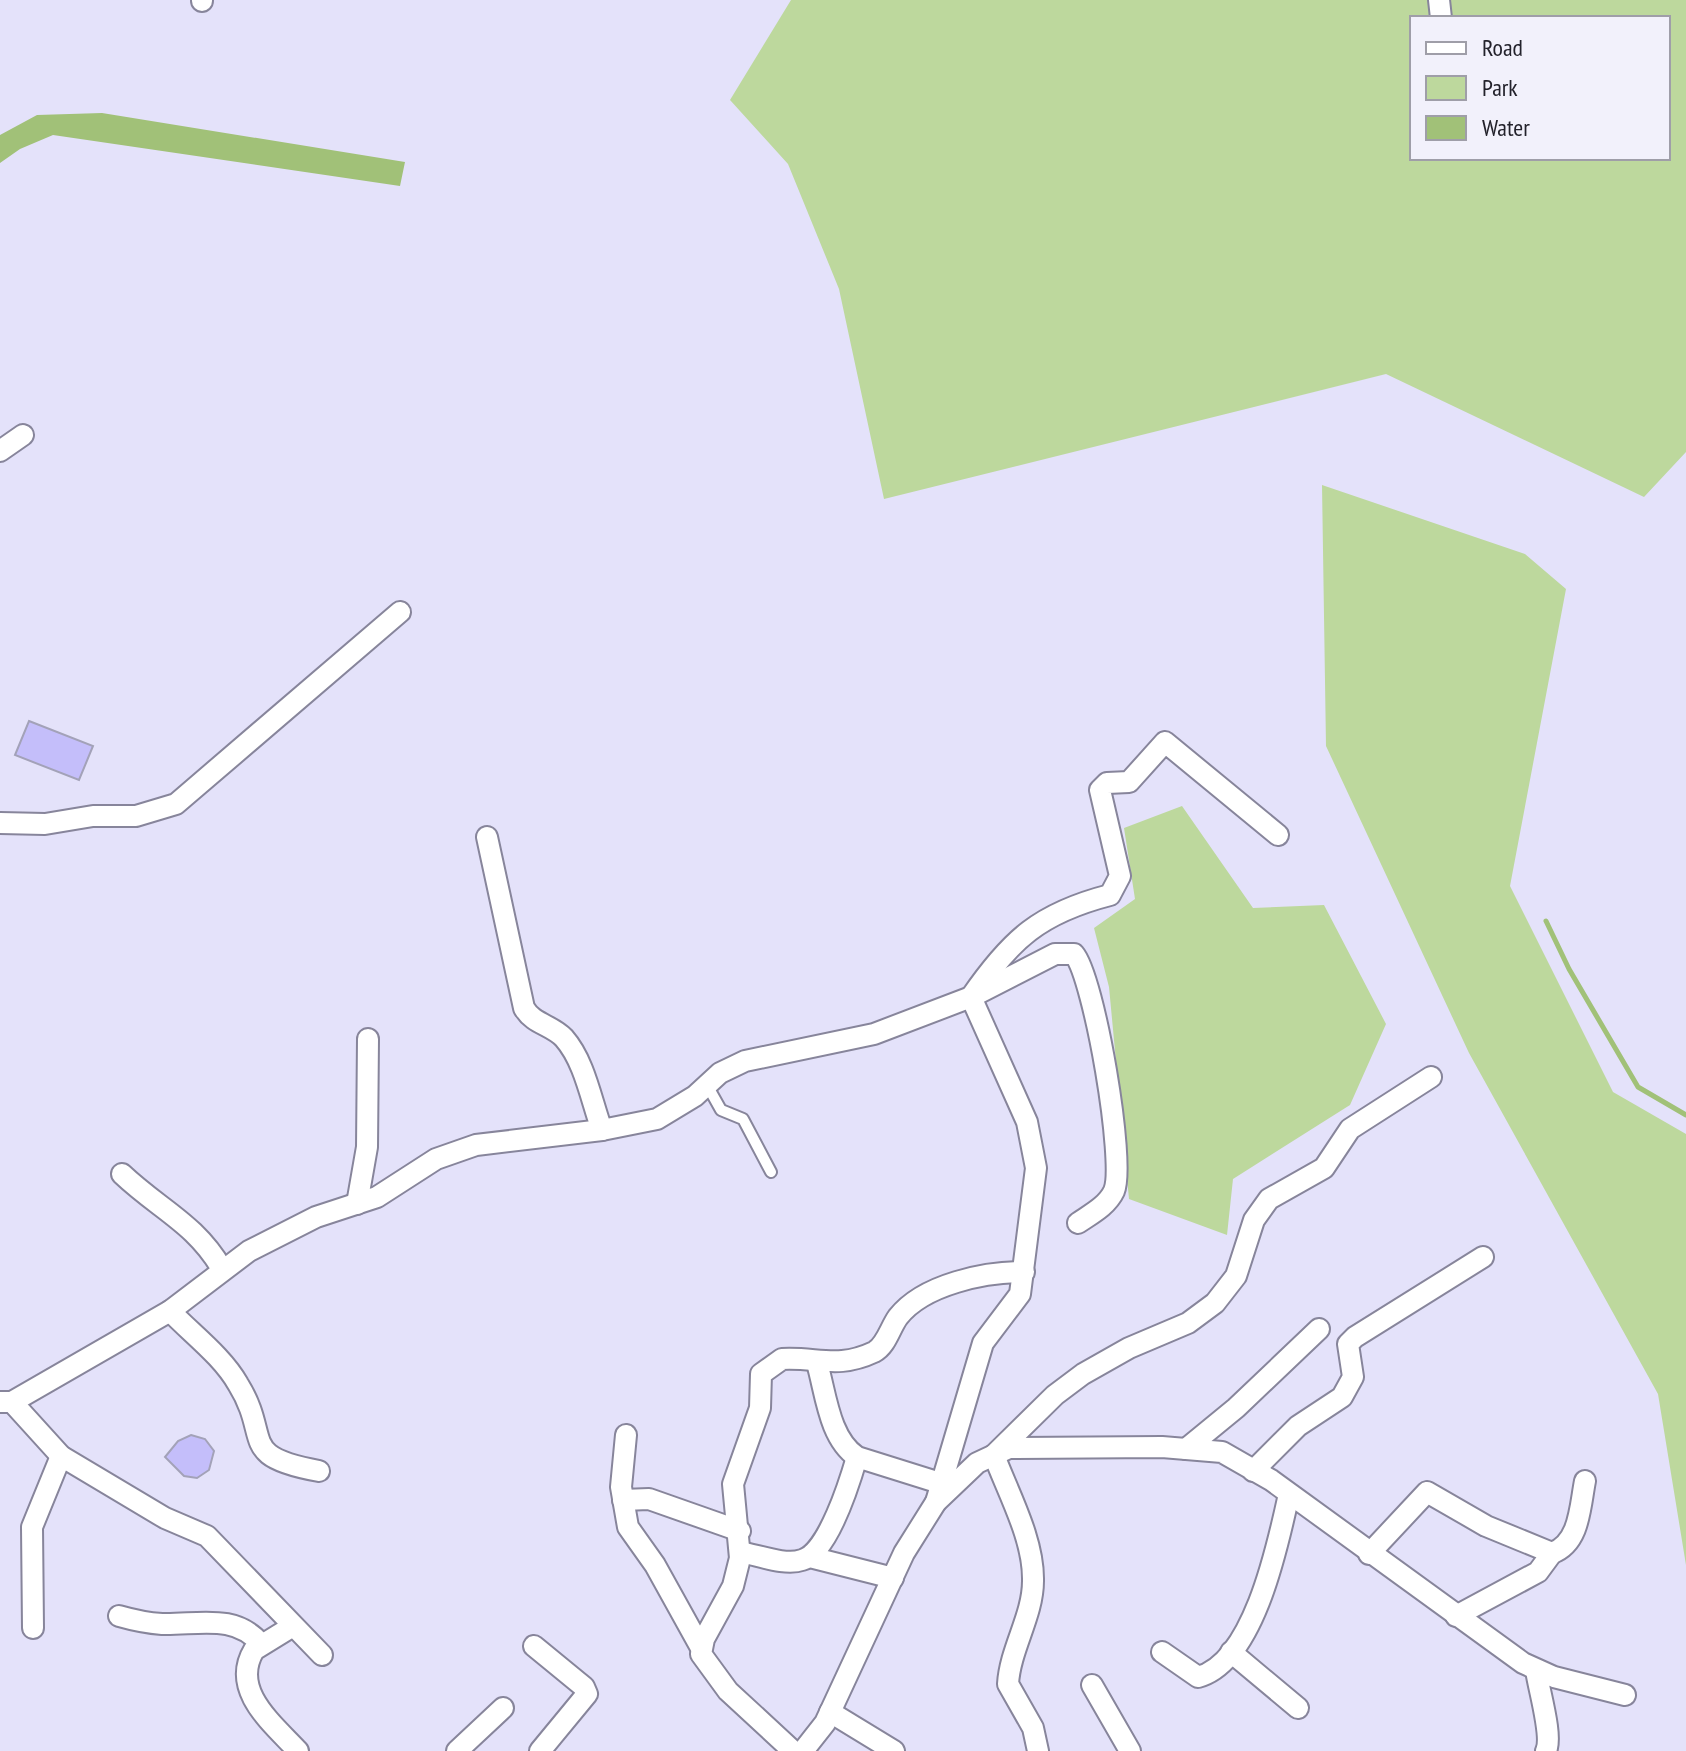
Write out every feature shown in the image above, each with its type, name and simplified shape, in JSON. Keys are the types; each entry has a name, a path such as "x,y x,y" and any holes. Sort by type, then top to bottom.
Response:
{"street":[{"path":"0,451 23,435"},
{"path":"0,823 45,824 93,816 136,816 176,804 400,612"},
{"path":"971,997 1003,956 1039,921 1110,895 1116,889 1120,876 1100,790 1107,783 1129,782 1165,742 1278,835"},
{"path":"487,837 524,1008 534,1020 562,1035 578,1057 602,1130"},
{"path":"322,1655 207,1536 165,1518 61,1456 6,1402 170,1311 222,1269 278,1234 357,1204 397,1185 436,1159 476,1145 602,1130 657,1119 720,1073 745,1061 874,1034 971,997 1055,954 1074,954 1082,963 1108,1089 1118,1173 1115,1189 1107,1203 1078,1223"},
{"path":"803,1751 830,1712 893,1578 938,1492 983,1343 1020,1294 1036,1168 1034,1146 1027,1122 971,997"},
{"path":"357,1204 367,1147 368,1039"},
{"path":"994,1455 1055,1395 1083,1374 1129,1348 1188,1323 1215,1303 1236,1276 1254,1220 1269,1199 1324,1168 1350,1129 1431,1077"},
{"path":"122,1174 154,1204 194,1229 222,1269"},
{"path":"1253,1471 1298,1426 1342,1397 1353,1377 1348,1344 1355,1337 1483,1257"},
{"path":"701,1648 733,1586 740,1552 740,1531 733,1484 760,1408 761,1374 782,1359 843,1363 878,1350 899,1317 914,1303 978,1274 1024,1272"},
{"path":"170,1311 238,1383 255,1437 265,1454 289,1465 319,1471"},
{"path":"1186,1449 1236,1408 1319,1329"},
{"path":"817,1363 842,1443 857,1457 938,1492"},
{"path":"626,1435 623,1500 628,1527 655,1565 701,1648 703,1661 728,1691 793,1751"},
{"path":"938,1492 977,1463 1009,1448 1222,1452 1289,1494 1456,1616 1536,1670 1625,1695"},
{"path":"994,1455 1023,1533 1032,1572 1030,1600 1008,1684 1033,1728 1038,1751"},
{"path":"33,1628 32,1527 61,1456"},
{"path":"810,1557 841,1508 857,1457"},
{"path":"1456,1616 1538,1572 1552,1553 1562,1550 1573,1536 1585,1481"},
{"path":"1369,1554 1427,1492 1486,1526 1552,1553"},
{"path":"1162,1652 1198,1677 1207,1675 1231,1652 1250,1621 1267,1577 1289,1494"},
{"path":"623,1500 649,1499 740,1531"},
{"path":"740,1552 795,1562 810,1557 893,1578"},
{"path":"119,1616 160,1624 232,1623 251,1633 261,1644"},
{"path":"293,1626 261,1644 247,1663 250,1694 298,1751"},
{"path":"534,1646 584,1687 587,1694 540,1751"},
{"path":"1231,1652 1298,1708"},
{"path":"1536,1670 1542,1714 1550,1729 1546,1751"},
{"path":"1092,1685 1130,1751"},
{"path":"457,1751 503,1708"},
{"path":"830,1712 893,1751"}],"lane":[{"path":"707,1085 721,1110 743,1119 771,1172"}],"green space":[{"path":"791,0 1686,0 1686,452 1644,497 1386,374 884,499 839,289 788,164 730,100"},
{"path":"1322,485 1525,554 1566,589 1510,886 1613,1092 1686,1134 1686,1565 1658,1394 1469,1053 1326,746"},
{"path":"1182,806 1253,908 1324,905 1386,1024 1350,1105 1233,1179 1227,1235 1129,1199 1109,987 1094,928 1135,899 1124,828"}],"water":[{"path":"102,113 405,162 400,186 53,135 20,149 0,163 0,135 37,115"}],"building":[{"path":"29,721 93,746 79,780 15,755"},
{"path":"191,1435 205,1439 214,1451 209,1470 197,1478 184,1476 165,1457 178,1441"}],"waterway":[{"path":"1546,921 1569,969 1638,1087 1686,1115"}]}
